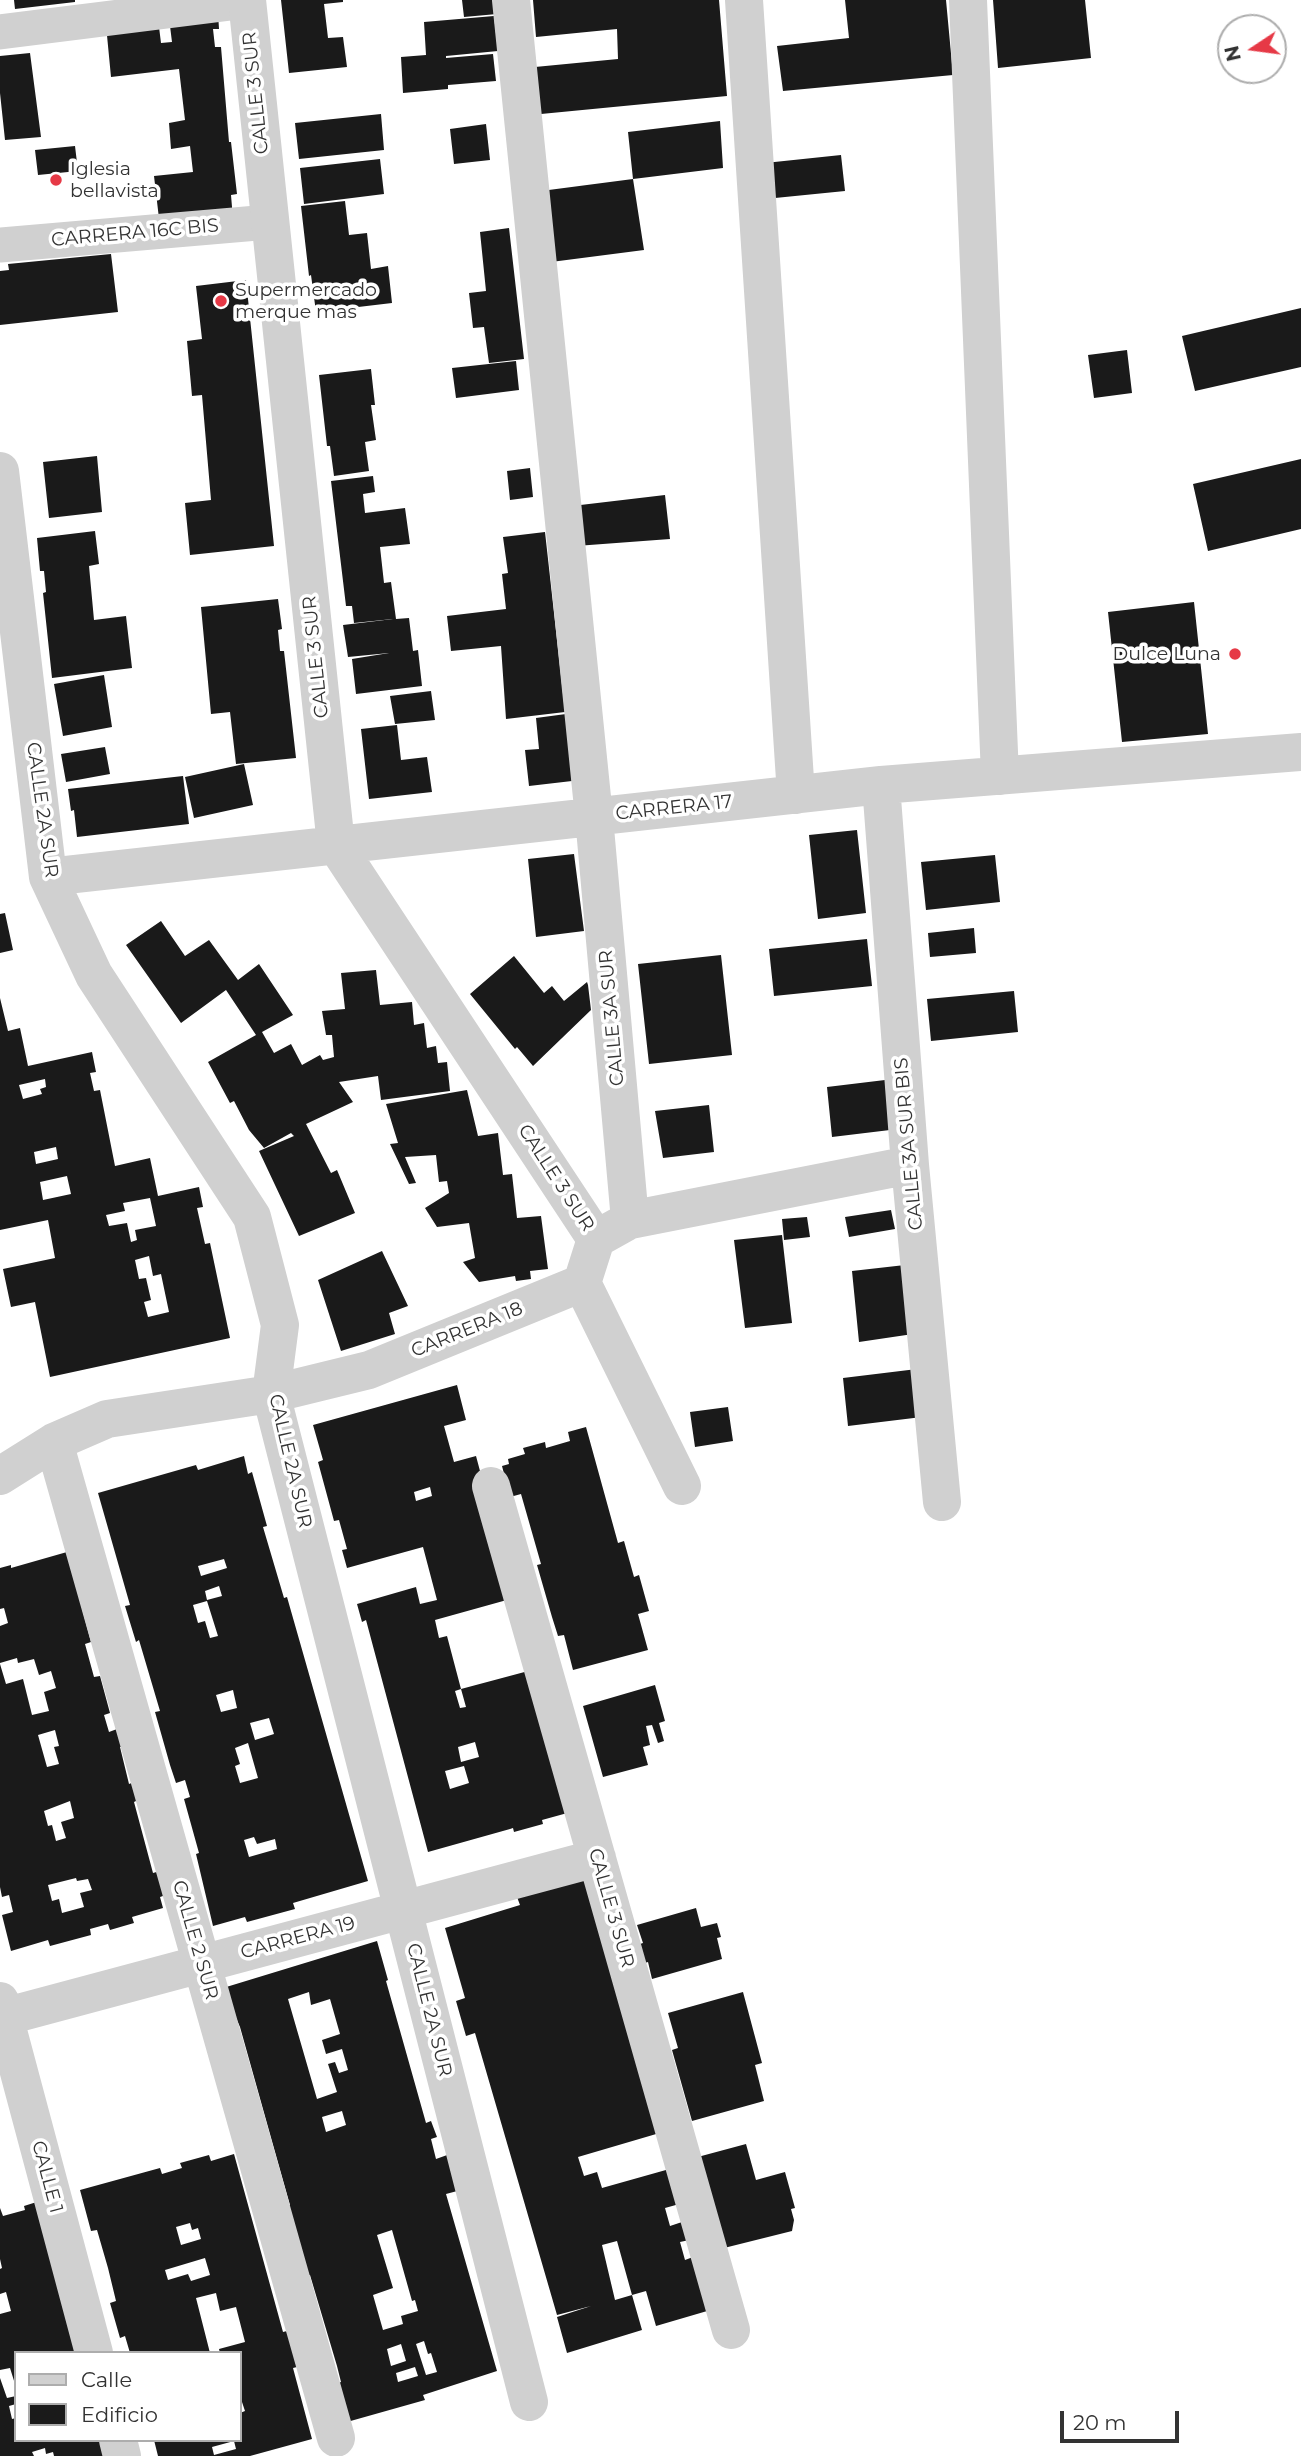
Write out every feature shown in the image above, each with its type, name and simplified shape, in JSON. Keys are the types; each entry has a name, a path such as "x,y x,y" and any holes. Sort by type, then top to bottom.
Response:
{"street":[{"path":"0,32 247,0"},
{"name":"CALLE 3 SUR","path":"247,0 336,845 596,1239"},
{"name":"CALLE 3A SUR","path":"511,0 594,817 631,1220"},
{"path":"968,0 1000,776"},
{"path":"746,17 796,794"},
{"name":"CARRERA 16C BIS","path":"0,245 269,222"},
{"name":"CALLE 2A SUR","path":"0,471 48,877 94,975 252,1217 280,1325 271,1394 529,2402"},
{"name":"CARRERA 17","path":"48,877 881,785 1301,752"},
{"name":"CALLE 3A SUR BIS","path":"881,785 910,1165 942,1502"},
{"path":"682,1486 582,1283 596,1239 631,1220 910,1165"},
{"name":"CARRERA 18","path":"0,1476 54,1442 107,1419 271,1394 369,1370 582,1283"},
{"name":"CALLE 2 SUR","path":"54,1442 336,2438"},
{"name":"CALLE 3 SUR","path":"491,1486 732,2330"},
{"name":"CARRERA 19","path":"1,2012 201,1964 597,1858"},
{"name":"CALLE 1","path":"1,2012 93,2351"}],"building":[{"path":"14,0 75,0 75,2 15,9"},
{"path":"281,0 343,0 324,4 328,38 343,37 347,67 289,73"},
{"path":"462,0 495,0 497,14 464,17"},
{"path":"533,0 719,0 727,96 541,114 535,67 618,59 617,29 536,37"},
{"path":"845,0 946,0 953,75 783,91 777,46 849,38"},
{"path":"993,0 1085,0 1091,58 998,68"},
{"path":"218,13 219,29 213,29 215,47 221,47 229,142 237,194 231,195 233,219 160,227 154,176 193,172 190,146 171,149 169,123 185,120 179,69 111,77 106,25 158,19 161,43 172,42 169,18"},
{"path":"494,16 498,51 446,58 493,54 496,81 448,85 448,89 403,93 401,57 426,55 424,22"},
{"path":"30,53 41,137 5,140 0,93 0,56"},
{"path":"381,114 384,150 299,159 295,123"},
{"path":"720,121 723,168 633,179 628,132"},
{"path":"486,124 490,160 454,164 450,129"},
{"path":"75,146 78,171 38,175 35,150"},
{"path":"841,155 845,191 775,198 765,163"},
{"path":"380,159 384,194 304,204 300,168"},
{"path":"633,179 644,250 551,262 541,191"},
{"path":"345,201 349,235 367,233 371,269 388,266 392,303 316,312 301,206"},
{"path":"509,228 524,359 489,363 484,327 473,328 469,293 486,291 480,232"},
{"path":"111,254 118,312 0,325 0,271 9,270 8,264"},
{"path":"246,280 274,546 190,555 185,503 211,500 202,395 192,396 187,341 202,339 196,286"},
{"path":"1301,308 1301,367 1195,391 1182,336"},
{"path":"1127,350 1132,393 1094,398 1088,355"},
{"path":"516,361 519,390 456,398 452,368"},
{"path":"371,369 375,405 371,405 376,440 365,442 369,471 334,476 330,446 327,446 319,375"},
{"path":"97,456 102,512 49,518 43,462"},
{"path":"1301,459 1301,529 1208,551 1193,484"},
{"path":"530,468 533,497 510,500 507,471"},
{"path":"373,476 375,492 363,494 365,513 405,508 410,544 380,547 384,583 391,582 396,619 409,618 413,651 418,650 422,686 356,694 352,659 389,653 348,657 343,625 393,619 354,623 352,606 346,606 331,481"},
{"path":"665,495 670,539 576,546 572,506"},
{"path":"95,531 99,564 89,566 94,620 126,616 132,668 52,678 43,593 46,592 44,571 40,571 37,538"},
{"path":"545,532 565,712 506,719 501,646 451,651 447,616 506,609 502,574 508,573 503,537"},
{"path":"278,599 282,629 278,630 280,651 284,651 296,758 236,764 230,712 211,714 201,607"},
{"path":"1194,602 1208,734 1122,742 1108,612"},
{"path":"104,675 112,727 63,736 54,684"},
{"path":"431,691 435,720 395,724 390,696"},
{"path":"566,714 572,781 529,786 525,750 539,749 536,718"},
{"path":"397,725 401,760 427,757 432,792 369,799 361,729"},
{"path":"105,747 110,774 66,782 61,754"},
{"path":"244,764 253,805 194,818 185,777"},
{"path":"183,776 189,824 77,837 68,789"},
{"path":"857,830 866,913 818,919 809,835"},
{"path":"574,854 584,931 536,937 528,859"},
{"path":"995,855 1000,902 926,910 921,862"},
{"path":"5,913 13,950 0,953 0,914"},
{"path":"161,921 185,956 209,940 238,980 259,964 293,1015 262,1032 274,1053 291,1044 302,1065 320,1055 323,1060 334,1057 332,1035 326,1035 322,1011 345,1009 341,973 376,970 380,1005 412,1002 414,1025 424,1023 427,1048 436,1046 438,1063 447,1062 450,1091 381,1100 378,1076 339,1082 353,1102 306,1124 331,1173 337,1170 355,1213 299,1236 259,1151 294,1136 291,1133 264,1148 249,1130 234,1101 230,1103 208,1062 256,1035 226,990 181,1023 126,945"},
{"path":"974,928 976,953 930,957 928,933"},
{"path":"867,939 872,986 774,996 769,949"},
{"path":"721,955 732,1055 649,1064 638,964"},
{"path":"514,956 544,993 552,986 564,1001 587,982 588,985 591,1010 533,1066 517,1047 515,1049 470,994"},
{"path":"1014,991 1018,1032 931,1041 927,999"},
{"path":"0,998 8,1031 20,1028 28,1066 92,1052 96,1072 90,1073 94,1091 100,1090 115,1166 150,1158 158,1196 199,1187 203,1207 197,1208 205,1244 210,1243 230,1338 50,1377 35,1302 11,1307 3,1269 55,1258 48,1220 0,1230","holes":["45,1079 46,1087 40,1089 42,1094 23,1099 19,1085","56,1147 58,1159 36,1164 34,1152","67,1176 71,1194 43,1200 40,1182","150,1198 156,1226 135,1230 137,1240 131,1242 127,1223 109,1226 106,1215 125,1211 123,1203","149,1256 153,1276 161,1274 169,1312 148,1317 144,1302 151,1300 146,1278 139,1279 135,1260"]},
{"path":"885,1080 890,1130 832,1137 827,1087"},
{"path":"467,1090 478,1136 498,1133 503,1175 512,1174 517,1218 541,1216 548,1269 530,1271 531,1279 516,1281 515,1276 479,1282 463,1262 475,1258 469,1223 437,1227 425,1208 449,1193 447,1181 439,1182 436,1155 405,1157 416,1183 409,1184 390,1144 398,1143 386,1104"},
{"path":"709,1105 714,1152 663,1158 655,1111"},
{"path":"891,1210 895,1229 849,1237 845,1217"},
{"path":"807,1217 810,1237 784,1240 782,1219"},
{"path":"782,1235 792,1323 745,1328 734,1240"},
{"path":"382,1251 408,1306 389,1313 395,1334 341,1351 318,1280"},
{"path":"905,1265 913,1334 859,1342 852,1271"},
{"path":"917,1369 922,1417 848,1426 843,1378"},
{"path":"457,1385 466,1420 444,1426 454,1462 476,1456 514,1598 435,1620 439,1638 447,1636 461,1689 532,1670 571,1812 542,1820 543,1824 514,1832 513,1828 428,1852 366,1620 362,1622 357,1604 416,1587 420,1604 437,1600 423,1547 347,1568 342,1550 347,1549 339,1520 334,1521 318,1462 323,1460 313,1425","holes":["430,1487 432,1496 416,1501 414,1492","461,1689 466,1707 460,1708 455,1691","475,1742 479,1757 461,1762 458,1747","464,1766 469,1783 450,1789 445,1771"]},
{"path":"728,1407 733,1441 695,1447 690,1412"},
{"path":"586,1427 618,1543 624,1541 634,1577 639,1575 649,1611 638,1614 648,1650 573,1670 564,1635 558,1636 552,1617 537,1565 541,1564 521,1494 510,1497 502,1466 509,1464 508,1459 525,1454 523,1448 545,1442 546,1448 570,1441 568,1432"},
{"path":"244,1456 248,1474 252,1472 267,1526 263,1527 284,1598 287,1597 368,1881 293,1903 295,1909 247,1922 245,1917 213,1926 196,1854 199,1853 184,1799 190,1797 185,1780 176,1783 170,1765 155,1712 160,1711 139,1640 136,1642 125,1606 130,1605 98,1493 196,1465 198,1470","holes":["224,1559 227,1568 201,1576 198,1566","219,1586 222,1596 207,1600 205,1591","207,1601 218,1636 210,1638 205,1621 198,1623 193,1605","233,1690 237,1708 221,1712 216,1695","269,1718 274,1734 255,1740 250,1723","248,1743 258,1778 240,1783 235,1766 240,1764 235,1748","254,1837 257,1844 275,1839 277,1849 249,1857 244,1840"]},
{"path":"67,1552 91,1642 85,1644 94,1677 100,1676 110,1713 104,1715 109,1732 117,1729 129,1784 134,1782 138,1800 134,1802 153,1873 160,1871 166,1895 160,1897 163,1908 132,1917 134,1923 110,1930 108,1924 90,1929 91,1935 50,1946 48,1940 11,1951 2,1915 13,1912 9,1895 2,1897 0,1887 0,1664 6,1684 23,1679 32,1715 49,1711 44,1692 56,1688 51,1671 39,1675 34,1659 18,1663 17,1658 0,1663 0,1626 8,1623 4,1608 0,1609 0,1568 11,1565 11,1568","holes":["55,1730 59,1746 54,1747 59,1764 47,1767 38,1735","70,1801 74,1818 61,1822 66,1838 56,1841 52,1825 48,1826 44,1811","76,1878 77,1881 88,1879 92,1890 80,1893 84,1907 62,1913 59,1899 52,1901 48,1885"]},
{"path":"655,1685 665,1721 659,1723 664,1741 658,1743 652,1725 646,1726 650,1745 643,1747 648,1765 603,1777 583,1706"},
{"path":"597,1873 663,2132 578,2157 584,2176 597,2172 602,2188 673,2168 683,2203 665,2208 670,2226 688,2220 694,2239 680,2242 685,2260 701,2254 714,2309 656,2326 646,2291 632,2295 642,2330 567,2353 557,2317 591,2306 557,2315 475,2033 466,2036 456,2001 465,1998 445,1928 520,1905 517,1897","holes":["617,2241 632,2295 615,2300 602,2245"]},
{"path":"696,1908 701,1927 717,1923 722,1959 652,1979 648,1962 645,1963 640,1944 643,1943 637,1925"},
{"path":"377,1941 426,2123 431,2121 437,2137 431,2139 436,2159 450,2154 461,2190 446,2194 497,2371 423,2395 425,2400 347,2422 336,2384 341,2382 337,2366 310,2275 305,2277 285,2206 290,2205 240,2027 223,1988","holes":["309,1992 311,2005 330,1999 340,2034 322,2040 326,2054 342,2049 348,2070 339,2073 335,2062 328,2064 337,2092 317,2099 288,1999","342,2111 346,2125 326,2132 322,2117","392,2230 412,2301 415,2300 418,2311 401,2316 403,2324 383,2330 373,2295 393,2288 377,2235","424,2341 437,2372 426,2375 416,2344","401,2344 406,2361 391,2366 387,2349","415,2367 418,2376 398,2382 396,2373"]},
{"path":"743,1992 762,2063 755,2065 764,2101 692,2121 672,2050 678,2048 668,2013"},
{"path":"746,2144 756,2180 785,2172 795,2208 791,2209 794,2220 792,2231 720,2249 694,2158"},
{"path":"234,2154 283,2332 287,2331 297,2367 293,2368 312,2439 250,2456 158,2456 154,2442 230,2442 212,2447 214,2455 236,2449 234,2442 242,2442 242,2412 245,2411 242,2402 242,2351 219,2349 245,2342 236,2307 220,2311 216,2293 196,2298 209,2351 129,2351 125,2336 120,2338 110,2303 116,2301 108,2268 97,2230 91,2231 80,2190 160,2168 162,2174 182,2168 180,2163 209,2155 211,2161","holes":["190,2223 192,2230 198,2228 201,2239 181,2245 176,2227","205,2258 210,2275 191,2281 188,2274 168,2280 165,2270"]},
{"path":"43,2200 82,2351 14,2351 14,2381 10,2368 0,2370 0,2314 11,2311 6,2292 0,2294 0,2208 3,2216 25,2210 24,2206"},
{"path":"0,2378 7,2398 14,2396 14,2405 9,2406 14,2418 14,2442 106,2442 110,2456 54,2456 53,2452 46,2454 45,2448 32,2452 34,2456 0,2456"}],"place":[{"name":"Iglesia bellavista","path":"56,180"},
{"name":"Supermercado merque mas","path":"221,301"},
{"name":"Dulce Luna","path":"1235,654"}]}
